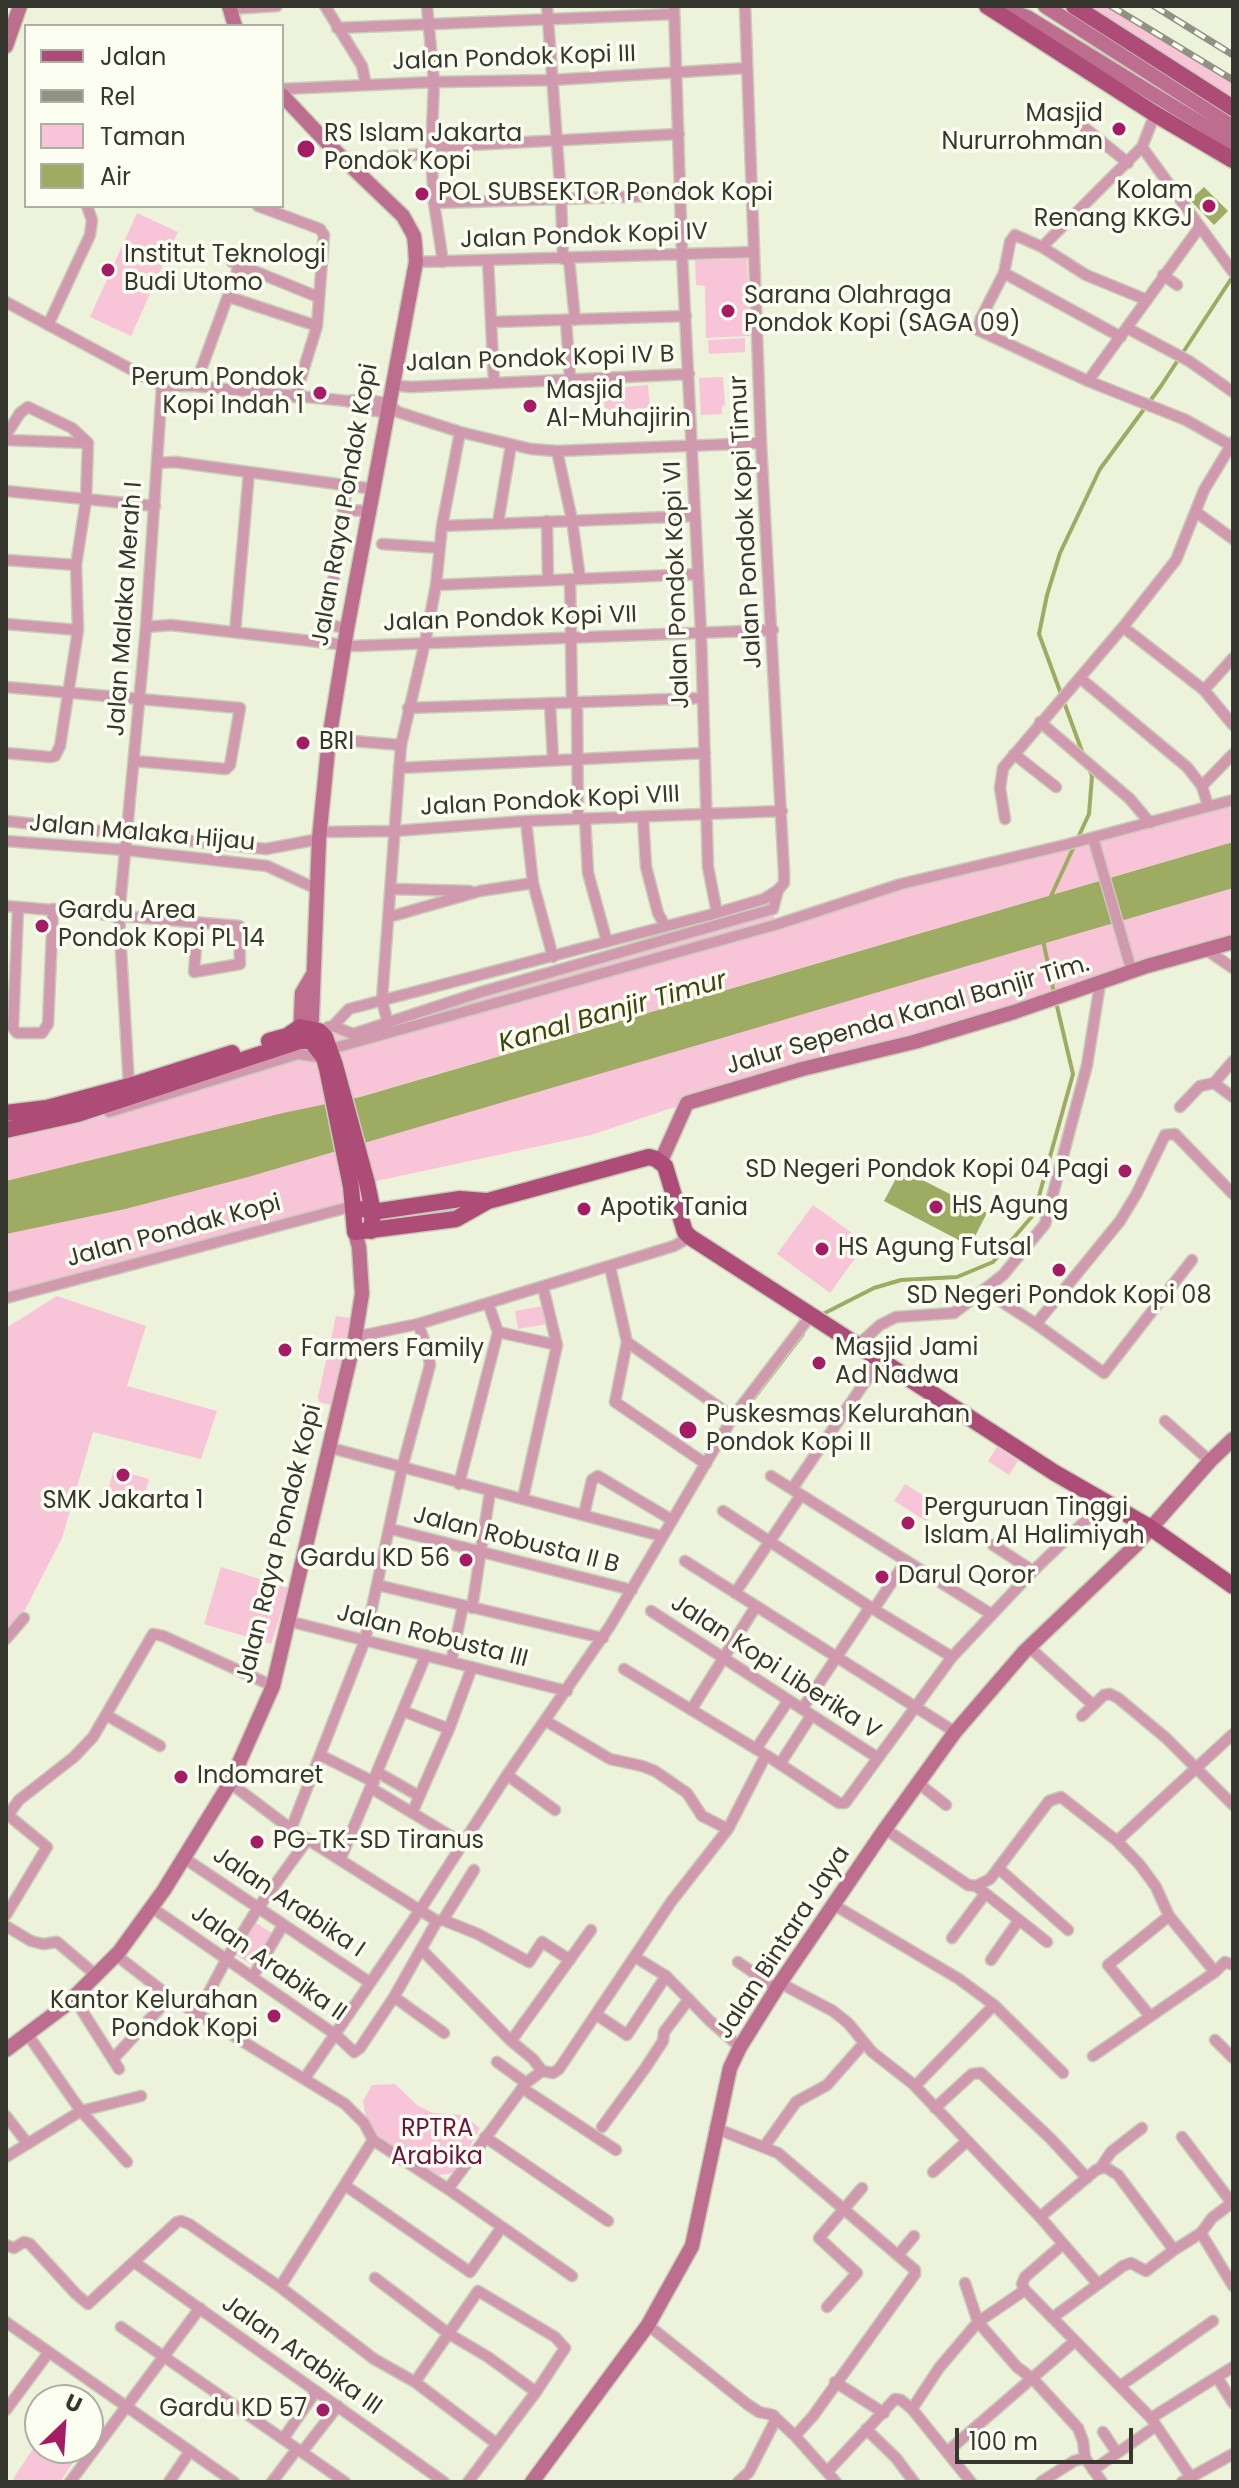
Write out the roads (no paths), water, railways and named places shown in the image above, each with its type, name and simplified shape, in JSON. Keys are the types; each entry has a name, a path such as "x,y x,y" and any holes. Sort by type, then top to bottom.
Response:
{"main road":[{"path":"987,6 1233,160"},
{"path":"1074,6 1233,108"},
{"path":"8,1125 47,1108 129,1086 287,1036 313,1032"},
{"path":"8,1125 78,1114 313,1032"},
{"name":"Jalan Raya Pondok Kopi","path":"313,1032 325,1037 359,1185 373,1212 362,1237"},
{"path":"362,1237 456,1219 488,1201 649,1157 661,1161 685,1232 690,1237 1055,1473 1151,1528 1233,1586"},
{"name":"Jalan Raya Pondok Kopi","path":"359,1185 353,1206 362,1237"},
{"path":"353,1206 373,1212 460,1199 488,1201"}],"street":[{"path":"6,46 20,6"},
{"path":"229,8 277,6"},
{"path":"325,6 362,66 366,85"},
{"path":"427,6 434,82 431,150 434,203 443,262"},
{"path":"547,6 571,320 570,378"},
{"path":"569,6 569,18"},
{"name":"Jalan Pondok Kopi Timur","path":"745,6 761,443 782,811 784,879 778,890"},
{"path":"998,6 1027,17 1233,143"},
{"path":"1045,6 1233,127"},
{"path":"337,28 674,10"},
{"name":"Jalan Pondok Kopi VI","path":"674,10 708,867 717,913"},
{"name":"Jalan Pondok Kopi III","path":"284,89 552,80 747,68"},
{"name":"Jalan Raya Pondok Kopi","path":"284,97 403,216 414,236 416,262 329,739 312,976 302,993 313,1032"},
{"path":"1042,247 1142,147 1155,114"},
{"path":"1085,128 1128,163"},
{"path":"391,156 556,140 679,134"},
{"path":"1142,147 1231,270"},
{"path":"434,203 681,195"},
{"path":"48,325 90,235 92,220 88,208"},
{"path":"263,208 323,231 317,326 295,397"},
{"path":"1088,381 1199,228"},
{"path":"1005,819 1000,778 1003,768 1176,560 1204,490 1230,449 1197,425 1088,381 978,330 981,318 1004,273 1011,238 1015,235 1042,247 1086,275 1147,300"},
{"name":"Jalan Pondok Kopi IV","path":"416,262 754,252"},
{"path":"488,260 494,382"},
{"path":"195,386 229,297 236,264 318,297"},
{"path":"1004,273 1124,333 1174,353 1233,392"},
{"path":"1163,275 1177,285"},
{"path":"229,297 317,326"},
{"path":"6,302 162,386 195,386 348,401 365,399 460,432 511,445 557,451 761,443"},
{"path":"491,322 686,316"},
{"name":"Jalan Pondok Kopi IV B","path":"392,385 689,374"},
{"name":"Jalan Malaka Merah I","path":"129,1086 119,916 146,627 162,386"},
{"path":"6,753 50,757 55,756 60,746 78,630 76,565 86,500 88,443 72,428 28,407 20,413 6,438 88,443"},
{"path":"388,1024 382,1000 401,745 436,585 442,526 460,432"},
{"path":"498,523 511,445"},
{"path":"557,451 572,520 575,579 571,638 582,819 588,873 607,942"},
{"path":"157,463 175,462 374,489"},
{"path":"235,632 249,472"},
{"path":"347,486 327,624 347,629"},
{"path":"6,491 155,506"},
{"path":"343,510 370,511"},
{"path":"1196,512 1233,539"},
{"path":"442,526 695,516"},
{"path":"547,521 548,580"},
{"path":"382,544 440,548"},
{"path":"6,560 76,565"},
{"path":"436,585 698,574"},
{"path":"6,624 78,630"},
{"name":"Jalan Pondok Kopi VII","path":"146,627 171,625 344,645 773,630"},
{"path":"1123,627 1204,690 1233,725"},
{"path":"1204,690 1233,658"},
{"path":"1080,678 1187,767 1202,786 1208,806"},
{"path":"6,687 237,706 241,710 230,765 226,769 134,761"},
{"path":"408,708 702,698"},
{"path":"550,703 553,760"},
{"path":"1040,722 1130,799 1150,823"},
{"path":"329,739 401,745"},
{"path":"399,768 705,753"},
{"path":"1014,754 1056,787"},
{"path":"1202,786 1233,754"},
{"path":"338,1047 775,925 901,884 1065,845 1095,843 1150,823 1233,800"},
{"name":"Jalan Pondok Kopi VIII","path":"320,836 526,821 782,811"},
{"path":"643,817 646,867 658,913 665,926"},
{"path":"526,821 533,883 553,957"},
{"path":"11,842 12,822"},
{"name":"Jalan Malaka Hijau","path":"12,822 268,848 320,836"},
{"name":"Jalan Malaka Hijau","path":"11,842 126,850 266,866 317,889"},
{"path":"1095,843 1130,967"},
{"path":"266,866 268,848"},
{"path":"389,917 443,896 533,883"},
{"path":"392,889 443,896"},
{"path":"313,1032 349,1009 717,913 764,899 778,890"},
{"path":"313,1032 353,1034 481,992 761,914 773,909 778,890"},
{"path":"6,906 53,909 241,927 240,964 194,972 198,923"},
{"path":"18,908 13,1028 17,1033 42,1033 48,1024 53,909"},
{"name":"Jalur Sependa Kanal Banjir Tim.","path":"661,1161 687,1103 802,1069 914,1042 1100,984 1130,967 1208,951 1233,942"},
{"path":"1208,951 1233,968"},
{"path":"857,1346 880,1325 896,1317 954,1313 1003,1275 1045,1224 1087,1065 1100,984"},
{"path":"8,1125 156,1099 298,1054 329,1064"},
{"path":"1180,1107 1200,1086 1214,1083 1233,1061"},
{"path":"1214,1083 1233,1097"},
{"path":"1036,1324 1120,1221 1165,1135 1175,1134 1233,1193"},
{"name":"Jalan Pondak Kopi","path":"6,1298 353,1206"},
{"name":"Jalan Raya Pondok Kopi","path":"6,2050 74,1998 116,1955 184,1858 230,1783 273,1686 355,1337 362,1294 362,1237"},
{"path":"355,1337 418,1324 610,1267 674,1246 690,1237"},
{"path":"985,1291 1036,1324 1100,1373 1108,1372 1192,1260"},
{"path":"610,1267 627,1342 614,1396 617,1404 706,1464"},
{"path":"523,1498 557,1345 543,1287"},
{"path":"459,1484 498,1332 488,1303"},
{"path":"305,2078 464,1844 507,1775 603,1638 733,1417 815,1318"},
{"path":"291,1829 365,1640 402,1468 430,1365 418,1324"},
{"path":"498,1332 557,1345"},
{"path":"627,1342 733,1417"},
{"path":"735,1593 880,1360"},
{"path":"1165,1421 1210,1461"},
{"name":"Jalan Bintara Jaya","path":"532,2482 648,2325 692,2246 730,2068 778,1986 955,1732 1029,1647 1151,1528 1233,1439"},
{"path":"331,1448 661,1536"},
{"path":"584,1514 592,1480 598,1476 672,1520"},
{"path":"771,1476 991,1614"},
{"path":"451,1662 468,1607 490,1492"},
{"path":"624,1669 839,1803 845,1803 952,1657 1033,1571 1105,1502"},
{"path":"723,1511 952,1657"},
{"name":"Jalan Robusta II B","path":"391,1529 632,1590"},
{"path":"993,1545 1033,1571"},
{"path":"685,1561 955,1732"},
{"path":"780,1764 837,1657 906,1561"},
{"path":"377,1585 603,1638"},
{"path":"691,1710 756,1606"},
{"name":"Jalan Kopi Liberika V","path":"651,1611 878,1758"},
{"path":"6,1639 24,1618"},
{"name":"Jalan Robusta III","path":"288,1621 567,1691"},
{"path":"6,1915 47,1847 7,1814 19,1800 85,1747 108,1716 147,1641 156,1633 273,1686"},
{"path":"1029,1647 1092,1704"},
{"path":"340,1860 426,1655"},
{"path":"412,1813 472,1667"},
{"path":"1082,1716 1104,1695 1118,1698 1166,1738 1233,1805"},
{"path":"448,2189 524,2085 542,2071 556,2072 680,1890 728,1829 761,1752 788,1701"},
{"path":"403,1711 449,1729"},
{"path":"108,1716 160,1746"},
{"path":"546,1721 610,1759 655,1771 691,1797 702,1816 728,1829"},
{"path":"1117,1841 1233,1734"},
{"path":"320,1755 374,1781 419,1796"},
{"path":"507,1775 555,1810"},
{"path":"374,1781 412,1813 464,1844"},
{"path":"230,1783 291,1829 420,1910 478,1934 529,1962 542,1942 570,1960"},
{"path":"918,1783 946,1805"},
{"path":"885,1829 968,1885 976,1886 990,1879 1049,1801 1054,1798 1066,1800 1117,1841 1148,1874 1169,1916 1215,1972"},
{"path":"197,2015 258,1908 308,1839"},
{"name":"Jalan Arabika I","path":"184,1858 369,1982"},
{"path":"998,1868 1068,1930"},
{"path":"444,2033 394,1997 474,1870"},
{"path":"976,1886 1047,1942"},
{"path":"952,1938 985,1894"},
{"path":"834,1905 959,1979 994,2005 1063,2073"},
{"name":"Jalan Arabika II","path":"151,1907 336,2035 351,2050 360,2048 394,1997"},
{"path":"1150,2016 1108,1965 1169,1916"},
{"path":"991,1960 1019,1920"},
{"path":"253,1976 283,1925"},
{"path":"6,1926 31,1941 43,1944 57,1942 97,1976"},
{"path":"511,2041 591,1930"},
{"path":"422,1950 542,2071"},
{"path":"116,1955 197,2015 305,2078 352,2110 373,2140 572,2276"},
{"path":"635,1957 666,1976 740,2047"},
{"path":"738,1962 778,1986 833,2011 848,2023 864,2043 904,2080 913,2084 1040,2217 1098,2284"},
{"path":"1093,2056 1225,1962 1233,1965"},
{"path":"597,2015 627,2035 666,1976"},
{"path":"114,2058 170,1997"},
{"path":"74,1998 119,2069"},
{"path":"602,2127 689,1999"},
{"path":"913,2084 917,2084 994,2005"},
{"path":"28,2035 81,2111 127,2162"},
{"path":"1215,2040 1233,2058"},
{"path":"764,2147 796,2102 827,2085 864,2043"},
{"path":"497,2062 524,2085 616,2150"},
{"path":"935,2108 972,2074 981,2073 1087,2178"},
{"path":"6,2157 81,2111 141,2096"},
{"path":"6,2116 28,2144"},
{"path":"715,2128 778,2153 915,2270 813,2416 795,2436"},
{"path":"1040,2217 1101,2167 1111,2152 1142,2128"},
{"path":"485,2137 608,2221"},
{"path":"1052,2318 1127,2263 1146,2271 1201,2233 1212,2218 1233,2203 1182,2137"},
{"name":"Jalan Arabika III","path":"280,2287 373,2140"},
{"path":"933,2172 967,2141"},
{"path":"1101,2167 1118,2175 1174,2250"},
{"path":"346,2186 470,2272 478,2291 555,2337 565,2348 468,2482"},
{"path":"827,2307 857,2275 819,2238 862,2188"},
{"name":"Jalan Arabika III","path":"6,2245 14,2248 24,2242 30,2244 82,2299 134,2262 181,2221 280,2287 374,2359 415,2382 478,2291"},
{"path":"470,2272 502,2227"},
{"path":"1201,2233 1233,2286"},
{"path":"898,2255 914,2236"},
{"path":"1062,2245 1025,2277 1022,2284 1025,2290 1154,2422 1189,2480 1232,2456"},
{"name":"Jalan Arabika III","path":"134,2262 444,2482"},
{"path":"375,2278 449,2334 488,2357 536,2392"},
{"path":"965,2283 978,2322 1017,2367 1033,2379 1078,2428 1085,2458 1102,2482"},
{"path":"912,2409 939,2368 978,2322 1025,2290"},
{"path":"70,2482 200,2308"},
{"path":"1120,2386 1213,2321"},
{"path":"6,2322 234,2482"},
{"path":"648,2325 747,2404 759,2412 768,2412 778,2420 836,2482"},
{"path":"121,2327 345,2482"},
{"path":"948,2451 1075,2341"},
{"path":"7,2406 49,2352"},
{"path":"1093,2470 1154,2422 1233,2367"},
{"path":"1217,2377 1233,2403"},
{"path":"415,2382 497,2444"},
{"path":"835,2382 884,2413"},
{"path":"283,2439 316,2391"},
{"path":"828,2471 898,2399 912,2409 971,2482"},
{"path":"272,2482 338,2406"},
{"path":"738,2482 749,2472 778,2420"},
{"path":"866,2429 914,2482"},
{"path":"1103,2432 1117,2453"},
{"path":"169,2482 190,2451"},
{"path":"1041,2482 1074,2461 1085,2458"},
{"path":"896,2482 906,2471"},
{"path":"749,2472 759,2482"}],"water":[{"name":"Kolam Renang KKGJ","path":"1204,187 1228,211 1214,225 1190,200"},
{"path":"1233,842 1233,888 248,1177 125,1209 6,1234 6,1181 360,1097"},
{"name":"HS Agung","path":"901,1169 987,1213 970,1246 884,1201"}],"waterway":[{"path":"1083,754 1039,634 1060,553 1100,469 1161,386 1233,276"},
{"path":"1051,896 1089,814 1092,776 1088,766"},
{"path":"1043,940 1054,993"},
{"path":"819,1316 874,1288 901,1280 957,1277 993,1262 1034,1214 1073,1074 1056,1002"},
{"path":"753,1399 803,1334"}],"railway":[{"path":"1111,6 1233,80"},
{"path":"1154,6 1233,55"}],"place":[{"name":"Masjid Nururrohman","path":"1119,129"},
{"name":"RS Islam Jakarta Pondok Kopi","path":"306,149"},
{"name":"POL SUBSEKTOR Pondok Kopi","path":"422,194"},
{"name":"Kolam Renang KKGJ","path":"1209,206"},
{"name":"Institut Teknologi Budi Utomo","path":"108,270"},
{"name":"Sarana Olahraga Pondok Kopi (SAGA 09)","path":"728,311"},
{"name":"Perum Pondok Kopi Indah 1","path":"320,393"},
{"name":"Masjid Al-Muhajirin","path":"530,406"},
{"name":"BRI","path":"303,743"},
{"name":"Gardu Area Pondok Kopi PL 14","path":"42,926"},
{"name":"SD Negeri Pondok Kopi 04 Pagi","path":"1125,1171"},
{"name":"HS Agung","path":"936,1207"},
{"name":"Apotik Tania","path":"584,1209"},
{"name":"HS Agung Futsal","path":"822,1249"},
{"name":"SD Negeri Pondok Kopi 08","path":"1059,1270"},
{"name":"Farmers Family","path":"285,1350"},
{"name":"Masjid Jami Ad Nadwa","path":"819,1363"},
{"name":"Puskesmas Kelurahan Pondok Kopi II","path":"688,1430"},
{"name":"SMK Jakarta 1","path":"123,1475"},
{"name":"Perguruan Tinggi Islam Al Halimiyah","path":"908,1523"},
{"name":"Gardu KD 56","path":"466,1560"},
{"name":"Darul Qoror","path":"882,1577"},
{"name":"Indomaret","path":"181,1777"},
{"name":"PG-TK-SD Tiranus","path":"257,1842"},
{"name":"Kantor Kelurahan Pondok Kopi","path":"274,2016"},
{"name":"Gardu KD 57","path":"323,2410"}],"water label":[{"name":"Kanal Banjir Timur","path":"613,1013"}],"park label":[{"name":"RPTRA Arabika","path":"437,2144"}]}
